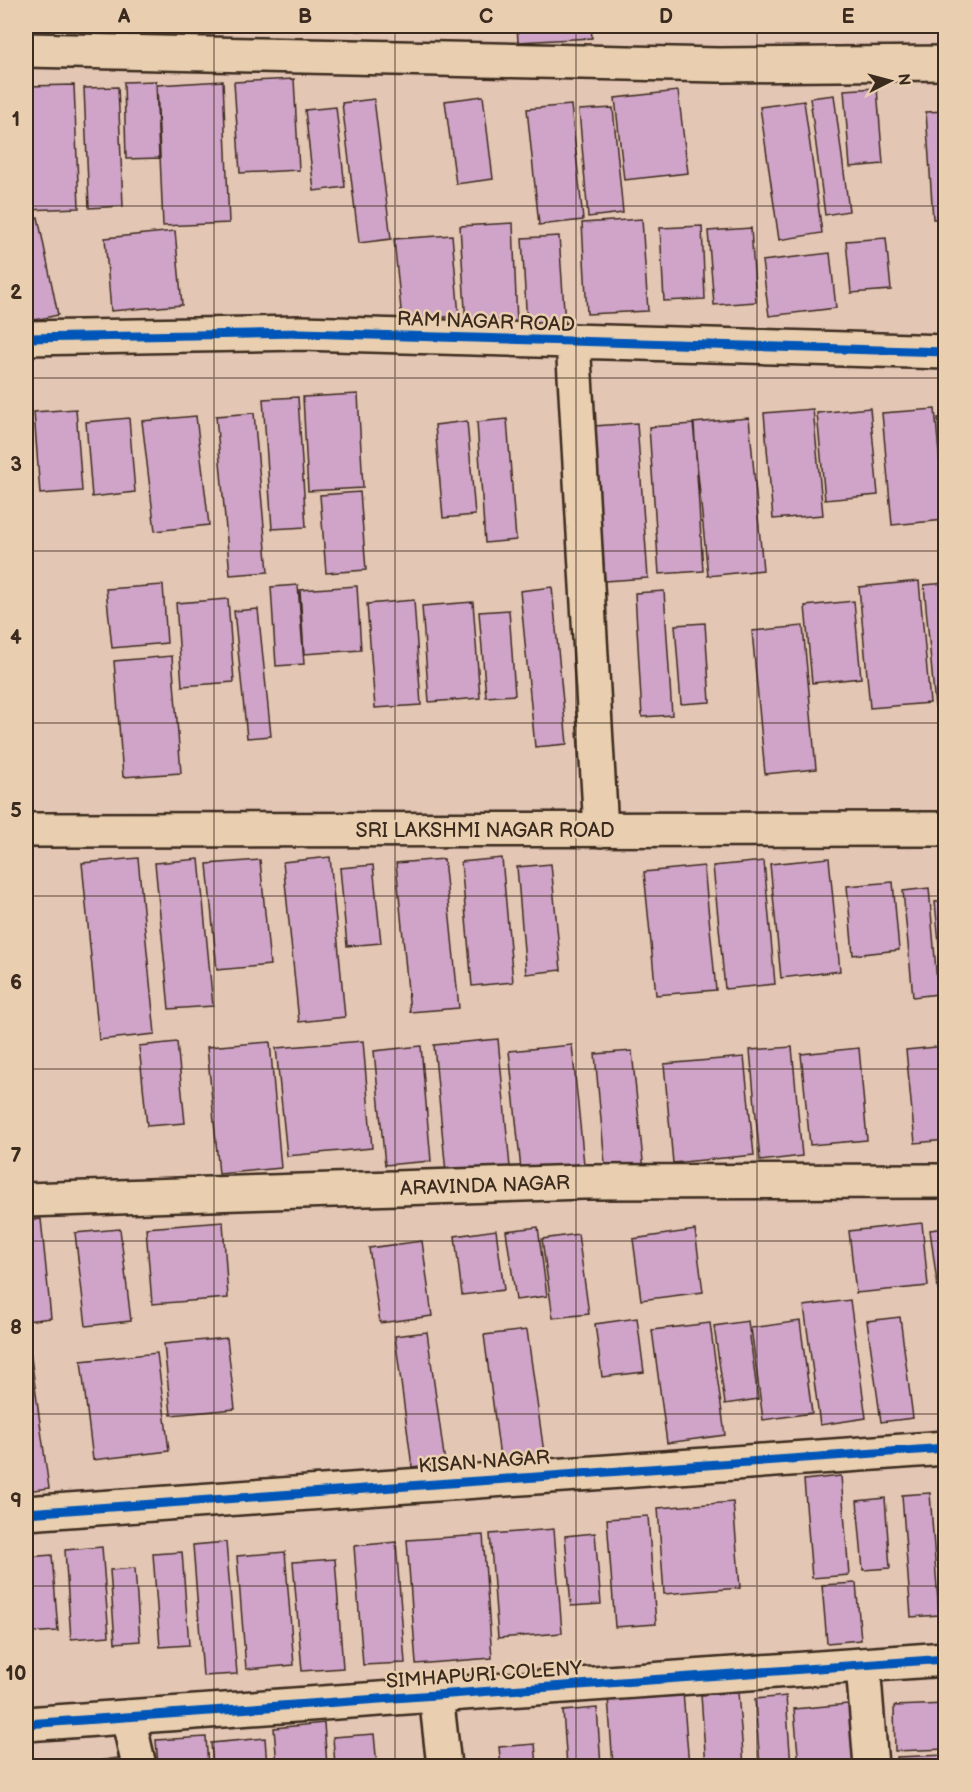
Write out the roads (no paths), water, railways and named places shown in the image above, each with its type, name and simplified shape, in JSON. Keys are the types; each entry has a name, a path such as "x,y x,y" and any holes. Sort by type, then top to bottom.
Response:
{"street":[{"path":"26,50 708,64 945,63"},
{"name":"RAM NAGAR ROAD","path":"26,338 301,333 945,352"},
{"path":"573,341 601,830"},
{"name":"SRI LAKSHMI NAGAR ROAD","path":"26,830 945,829"},
{"name":"ARAVINDA NAGAR","path":"26,1200 583,1182 945,1181"},
{"name":"KISAN NAGAR","path":"26,1513 945,1448"},
{"name":"SIMHAPURI COLENY","path":"26,1724 945,1659"},
{"path":"863,1665 871,1767"},
{"path":"436,1695 444,1767"},
{"path":"128,1717 139,1767"}]}
